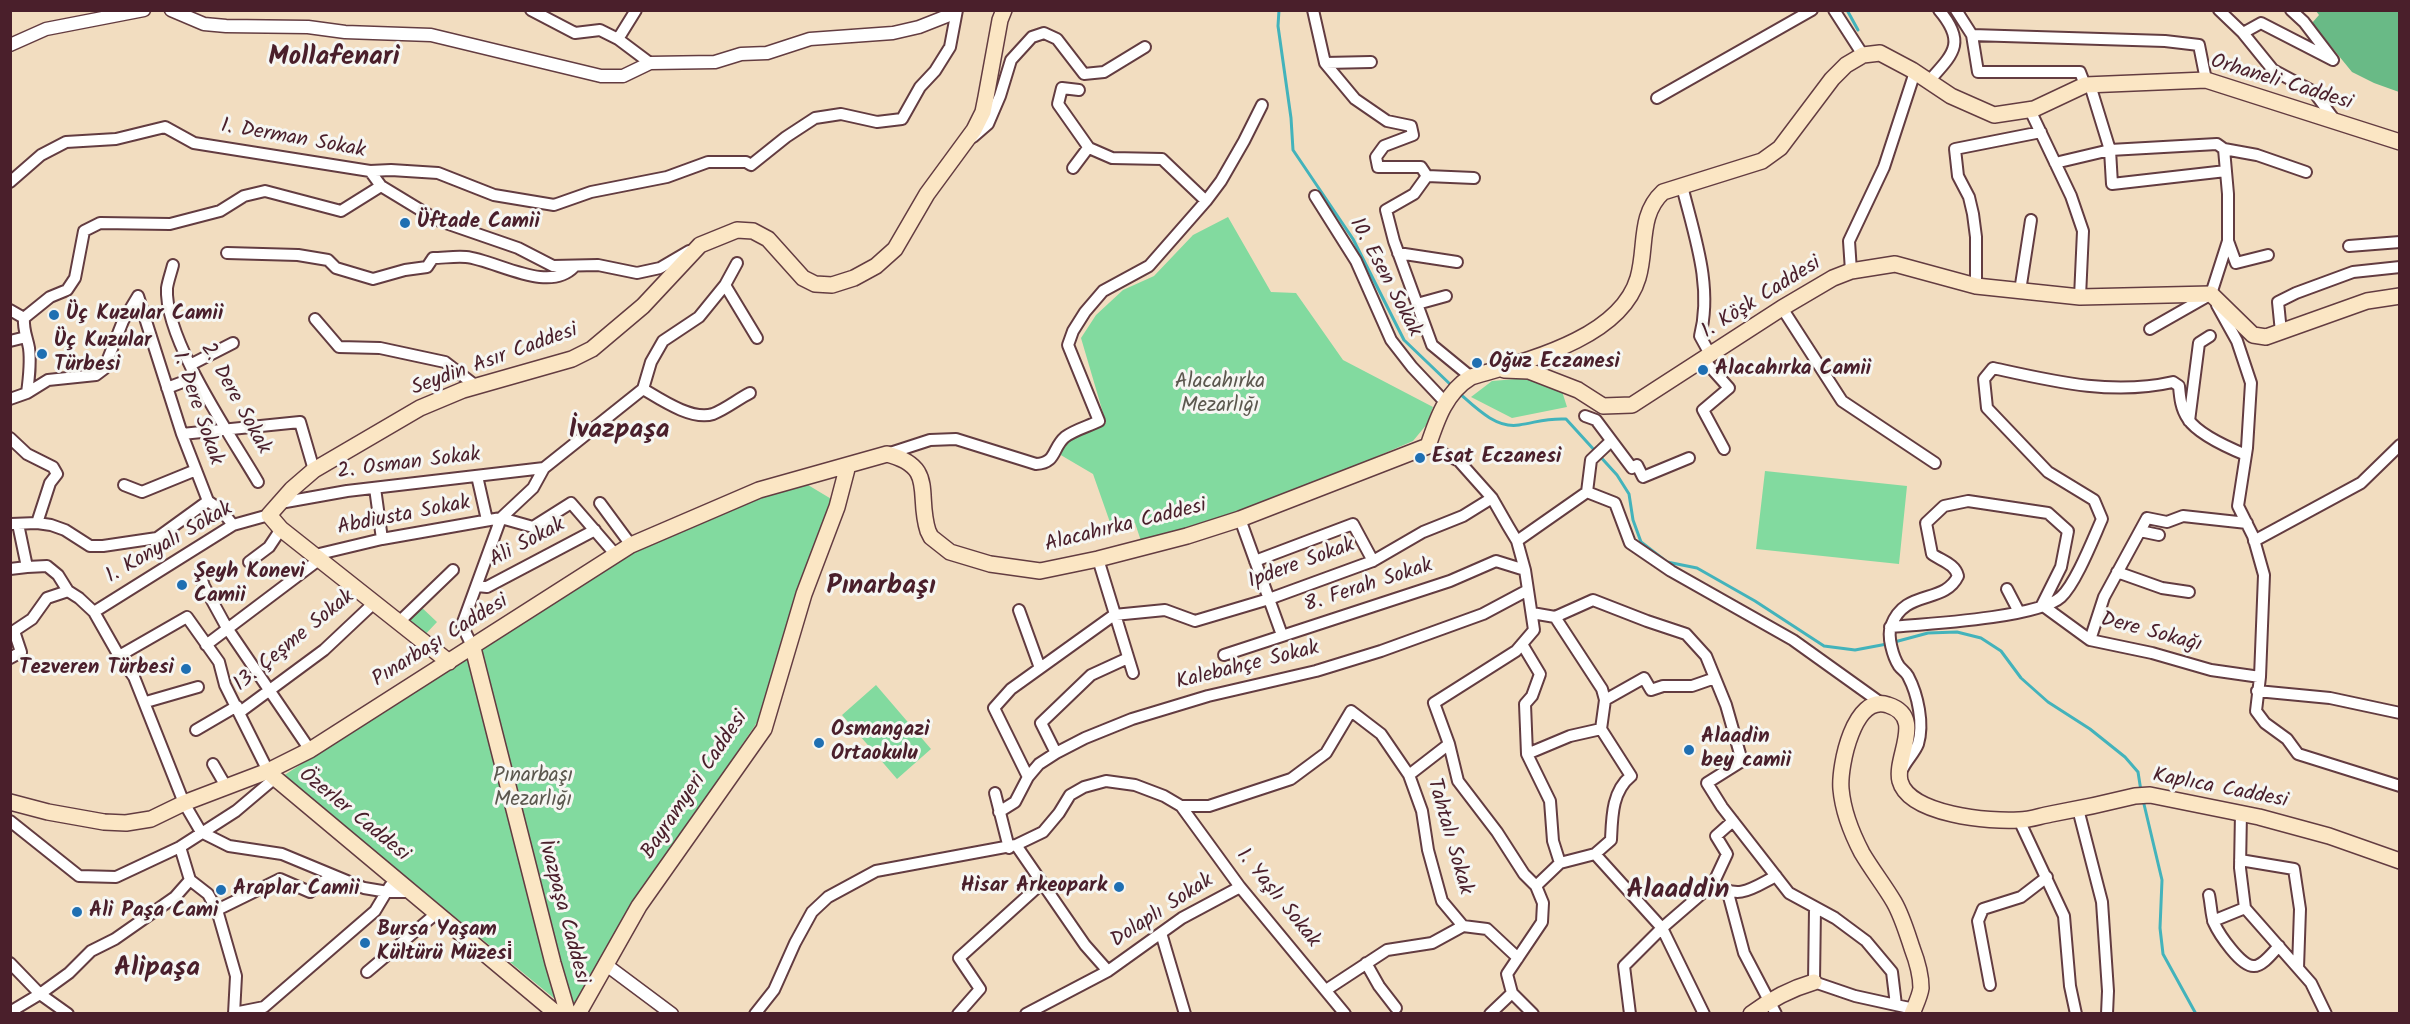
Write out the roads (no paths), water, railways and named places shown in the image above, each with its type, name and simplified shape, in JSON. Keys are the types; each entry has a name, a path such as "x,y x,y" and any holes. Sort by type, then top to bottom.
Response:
{"main road":[{"name":"Seydin Asır Caddesi","path":"269,515 302,478 420,408 476,386 572,359 592,349 644,306 700,244 736,230 753,231 768,239 803,278 815,284 832,285 854,278 876,266 895,249 927,194 958,148 974,130 982,112 1000,20 1004,10"},
{"name":"Orhaneli Caddesi","path":"1863,55 1880,53 1915,72 1951,96 1994,115 2030,110 2087,85 2206,80 2400,142"},
{"path":"1428,446 1445,402 1466,380 1580,340 1604,323 1626,302 1638,279 1648,212 1653,201 1663,192 1762,161 1780,148 1846,64 1863,55"},
{"name":"1. Köşk Caddesi","path":"1497,370 1529,371 1578,390 1604,406 1632,405 1708,358 1782,308 1833,278 1851,271 1895,264 1976,285 2080,297 2211,294"},
{"path":"2211,294 2253,335 2266,337 2367,301 2400,296"},
{"name":"Alacahırka Caddesi","path":"887,454 911,462 918,471 928,531 931,537 950,552 990,564 1040,571 1187,536 1240,519 1428,446"},
{"name":"Pınarbaşı Caddesi","path":"10,802 81,818 126,823 151,819 184,803 271,775 631,545 759,490 887,454"},
{"name":"Bayramyeri Caddesi","path":"578,1014 639,906 764,729 804,594 837,507 848,465"},
{"path":"269,515 281,530 449,662"},
{"name":"İvazpaşa Caddesi","path":"472,648 568,1014"},
{"path":"1900,774 1908,730 1898,710 1881,703 1863,711 1852,731 1844,756 1841,785 1844,812 1854,838 1896,904 1919,968 1921,990 1913,1011"},
{"name":"Kaplıca Caddesi","path":"1900,774 1900,782 1909,794 1926,806 1960,816 2019,820 2135,796 2150,795 2241,812 2329,836 2400,861"},
{"name":"Özerler Caddesi","path":"271,775 391,884 414,892 557,1014"},
{"path":"1751,1014 1773,1007 1794,988 1814,982"}],"street":[{"path":"10,45 46,29 144,10"},
{"path":"171,10 204,24 308,27 345,32 431,35 601,76 623,76 650,63 715,62 741,54 767,54 810,39 893,33 919,27 947,16 952,10"},
{"path":"531,10 575,33 600,30 618,39 650,63"},
{"path":"618,39 636,10"},
{"path":"370,171 438,173 494,195 554,205 591,192 667,177 708,162 746,162 751,165 786,136 815,118 841,114 877,122 902,119 920,87 935,71 950,47 957,10"},
{"path":"1313,10 1325,63 1355,99 1387,121 1412,126 1413,135 1384,146 1376,157 1378,167 1421,167 1427,176"},
{"path":"1657,98 1812,10"},
{"path":"1834,10 1863,55"},
{"path":"1929,81 1954,53 1954,33 1939,10"},
{"path":"1956,10 1972,35 1978,72 2080,72 2087,85 2110,150 2112,184 2226,171"},
{"path":"2219,10 2243,33 2273,70 2314,92 2337,122"},
{"path":"2243,33 2261,23 2333,60 2304,21 2291,10"},
{"path":"958,148 988,124 1000,96 1011,60 1032,37 1044,33 1057,39 1084,74 1104,72 1145,47"},
{"path":"1972,35 2164,41 2199,45 2206,80"},
{"path":"1325,63 1371,62"},
{"path":"1851,271 1849,241 1884,167 1915,72"},
{"path":"1079,90 1062,88 1058,104 1088,148 1112,158 1162,159 1206,201"},
{"path":"887,454 930,440 956,439 1036,464 1045,464 1054,456 1059,444 1066,436 1099,421 1068,345 1073,331 1103,291 1149,266 1206,201 1221,182 1262,105"},
{"path":"2030,110 2071,196 2083,231 2080,297"},
{"name":"1. Derman Sokak","path":"10,182 41,155 66,142 116,139 165,127 194,143 370,171 381,186 437,220 518,248 553,267 598,265 637,273 660,268 700,244"},
{"path":"1976,285 1976,237 1973,214 1969,197 1958,176 1955,149 2041,132"},
{"path":"2055,163 2110,150 2217,144 2224,149 2257,155 2306,172"},
{"path":"1073,168 1088,148"},
{"path":"2224,149 2228,241 2236,263 2268,255"},
{"path":"1427,176 1474,178"},
{"path":"1427,176 1414,194 1386,210 1398,253 1432,345 1466,380"},
{"path":"10,399 27,393 30,363 23,329 24,318 50,297 67,290 75,278 84,231 100,223 170,224 220,211 244,196 265,191 341,211 381,186"},
{"path":"1682,186 1706,293 1705,317 1700,336 1708,358 1729,388 1703,410 1724,449"},
{"name":"10. Esen Sokak","path":"1315,196 1356,261 1391,340 1412,367 1445,402"},
{"path":"2020,291 2031,220"},
{"path":"2150,328 2211,294 2228,241"},
{"path":"2349,246 2400,242"},
{"path":"227,253 308,256 328,260 336,268 373,279 405,270 427,267 433,258 466,257 516,272 550,278 567,274 574,267"},
{"path":"1398,253 1457,262"},
{"path":"472,648 462,625 501,518 533,488 544,468 643,389 651,362 663,341 699,317 724,285 737,263"},
{"name":"2. Dere Sokak","path":"173,266 167,287 169,306 178,338 196,377 258,482"},
{"path":"2280,332 2278,302 2354,272 2400,267"},
{"path":"724,285 757,338"},
{"path":"2211,294 2236,341 2251,383 2246,455 2238,506 2254,541 2264,575 2260,677 2256,711 2265,723 2287,739 2298,754 2400,786"},
{"name":"1. Dere Sokak","path":"27,393 48,380 96,375 104,369 123,321 138,296 182,434 208,501 222,511 233,525"},
{"path":"1417,304 1446,296"},
{"path":"1782,308 1842,401 1935,463"},
{"path":"10,310 24,318"},
{"path":"315,319 339,347 380,348 445,362 476,386"},
{"path":"2189,421 2199,343 2210,336"},
{"path":"10,341 27,341"},
{"path":"190,365 234,343"},
{"path":"1890,636 2003,616 2061,597 2102,519 2094,500 2048,472 1987,408 1984,379 1993,368 2071,385 2141,389 2173,382 2179,386 2181,407 2189,421 2210,437 2246,455"},
{"path":"167,388 196,377"},
{"path":"643,389 672,407 706,415 715,413 750,393"},
{"path":"1585,416 1596,420 1608,444 1632,468 1637,465 1643,477 1689,458"},
{"path":"182,434 300,422 314,470"},
{"path":"10,438 27,454 53,466 57,474 50,483 37,523"},
{"path":"1516,541 1587,492 1591,460 1608,444"},
{"path":"2254,541 2361,483 2400,445"},
{"path":"1428,446 1459,461 1492,498 1516,541 1528,590 1534,630 1516,651 1434,703 1449,744 1458,781 1497,832 1524,874 1536,886 1543,903 1542,922 1507,974 1512,993 1533,1014"},
{"name":"2. Osman Sokak","path":"280,503 375,488 544,468"},
{"path":"124,485 142,492 196,470"},
{"path":"477,476 487,520"},
{"path":"375,488 382,539"},
{"path":"1587,492 1614,503 1630,543 1671,571 1793,640 1881,703"},
{"name":"Ipdere Sokak","path":"1114,615 1165,610 1195,621 1269,599 1373,561 1423,532 1464,516 1492,498"},
{"path":"27,567 14,524 51,525 65,530 90,546 104,546 157,538 208,501"},
{"path":"1900,774 1917,746 1921,725 1913,688 1908,674 1898,665 1890,636 1899,610 1906,604 1946,590 1958,576 1956,569 1932,554 1926,523 1944,506 1968,501 2048,513 2068,531 2061,567 2042,605"},
{"path":"501,518 533,527 571,503 616,555"},
{"path":"600,503 631,545"},
{"name":"1. Konyalı Sokak","path":"94,612 233,525 269,515"},
{"path":"2090,640 2104,597 2147,518 2167,522 2184,516 2247,523"},
{"name":"Abdiusta Sokak","path":"318,557 382,539 501,518"},
{"path":"1240,519 1282,635"},
{"path":"1255,561 1353,524 1373,561"},
{"path":"249,562 269,547 281,530"},
{"name":"Ali Sokak","path":"477,585 488,587 595,530"},
{"path":"2140,531 2159,536"},
{"path":"207,645 318,557"},
{"path":"1098,559 1133,674"},
{"name":"8. Ferah Sokak","path":"1224,655 1450,581 1496,561 1524,570"},
{"path":"10,569 46,566 58,575 68,591 94,612 134,677 146,702 184,803 201,832 229,846 282,854 364,888 391,884"},
{"path":"399,622 453,570"},
{"path":"2118,572 2162,588 2189,592"},
{"path":"201,574 204,586 227,628 310,750"},
{"path":"2007,589 2019,612"},
{"name":"Kalebahçe Sokak","path":"999,812 1015,802 1028,777 1039,764 1056,753 1132,719 1208,696 1316,670 1381,651 1483,614 1528,590"},
{"path":"10,658 21,652 14,631 32,619 47,598 68,591"},
{"path":"1532,613 1555,617 1593,600 1686,634 1706,656 1726,705 1742,761 1707,783 1733,821 1790,893 1850,929 1892,972 1896,1005"},
{"name":"13. Çeşme Sokak","path":"196,730 270,692 324,650 375,602"},
{"name":"Dere Sokağı","path":"2042,605 2090,640 2152,653 2211,670 2260,677"},
{"path":"1019,610 1040,668"},
{"path":"1028,777 993,708 1011,689 1114,615"},
{"path":"10,820 79,876 116,877 180,848 236,811 271,775 225,685 219,662 187,617 119,656"},
{"path":"1536,886 1560,863 1595,854 1611,840 1612,813 1621,784 1630,776 1601,729 1605,700 1602,689 1555,617"},
{"path":"1522,644 1540,674 1532,696 1525,704 1527,754 1550,801 1553,841 1560,863"},
{"path":"1056,753 1041,723 1091,675 1128,658"},
{"path":"1605,700 1644,678 1651,690 1663,686 1692,686 1714,678"},
{"path":"146,702 198,687"},
{"path":"2257,692 2330,698 2400,713"},
{"name":"Tahtalı Sokak","path":"1181,806 1209,806 1291,779 1326,753 1351,711 1381,734 1409,775 1422,811 1428,850 1442,901 1463,926 1487,929 1518,958"},
{"path":"1527,754 1570,736 1601,729"},
{"path":"1409,775 1449,744"},
{"path":"213,764 227,788"},
{"path":"755,1014 774,990 812,912 828,897 876,872 924,861 1013,846 1043,832 1070,795 1084,787 1106,781 1135,785 1164,796 1181,806"},
{"path":"994,794 1013,846 1085,945 1108,971"},
{"name":"1. Yaşlı Sokak","path":"1181,806 1240,887 1345,1014"},
{"path":"2078,809 2102,902 2108,991 2107,1014"},
{"path":"2241,812 2241,860 2245,908 2312,983 2326,1014"},
{"path":"2019,820 2064,916 2070,986 2076,1014"},
{"path":"1630,1014 1624,966 1662,928 1713,884 1727,854 1716,836 1733,821"},
{"path":"180,848 190,880 208,894 217,910 236,976 234,1013 264,1007 375,911 391,884"},
{"path":"1595,854 1662,928 1704,1014"},
{"path":"2241,860 2294,868 2300,909 2298,968"},
{"path":"217,910 280,879 310,891 332,875"},
{"path":"1713,884 1728,893 1748,891 1776,876"},
{"path":"1990,985 1978,921 1983,909 2021,897 2047,877"},
{"path":"10,1012 69,973 91,951 115,939 175,897 190,880"},
{"path":"958,1014 980,989 959,958 1042,883"},
{"name":"Dolaplı Sokak","path":"1026,1014 1108,971 1182,918 1240,887"},
{"path":"1728,893 1744,952 1773,1007"},
{"path":"2209,895 2213,921 2238,957 2252,967 2259,965 2279,946"},
{"path":"1815,908 1814,982 1855,996 1913,1011"},
{"path":"2213,921 2245,908"},
{"path":"367,972 438,912"},
{"path":"1326,990 1387,950 1432,943 1463,926"},
{"path":"1161,933 1185,1014"},
{"path":"10,963 40,994 68,1014"},
{"path":"605,963 668,1012"},
{"path":"1366,963 1379,986 1396,1008"},
{"path":"1490,1014 1512,993"}],"waterway":[{"path":"1279,10 1278,26 1291,118 1293,150 1353,239 1404,340 1452,386"},
{"path":"1847,10 1858,30"},
{"path":"1459,393 1486,416 1502,424 1519,425 1566,419 1617,475 1629,494 1633,520 1641,542 1667,562 1697,568 1755,601 1824,646 1855,650 1928,633 1957,632 1981,638 2001,651 2021,678 2048,702 2090,729 2125,757 2138,772 2141,791"},
{"path":"2143,800 2162,880 2160,928 2163,954 2196,1014"}],"place":[{"name":"Üftade Camii","path":"405,223"},
{"name":"Üç Kuzular Camii","path":"54,315"},
{"name":"Üç Kuzular Türbesi","path":"42,354"},
{"name":"Oğuz Eczanesi","path":"1477,363"},
{"name":"Alacahırka Camii","path":"1703,370"},
{"name":"Esat Eczanesi","path":"1420,458"},
{"name":"Şeyh Konevi Camii","path":"182,585"},
{"name":"Tezveren Türbesi","path":"186,669"},
{"name":"Osmangazi Ortaokulu","path":"819,743"},
{"name":"Alaadin bey camii","path":"1689,750"},
{"name":"Hisar Arkeopark","path":"1119,887"},
{"name":"Araplar Camii","path":"221,890"},
{"name":"Ali Paşa Cami","path":"77,912"},
{"name":"Bursa Yaşam Kültürü Müzesi̇","path":"365,943"}],"district":[{"name":"Mollafenari","path":"334,59"},
{"name":"İvazpaşa","path":"619,432"},
{"name":"Pınarbaşı","path":"881,588"},
{"name":"Alaaddin","path":"1678,892"},
{"name":"Alipaşa","path":"157,970"}],"park label":[{"name":"Alacahırka Mezarlığı","path":"1220,395"},
{"name":"Pınarbaşı Mezarlığı","path":"533,789"}]}
